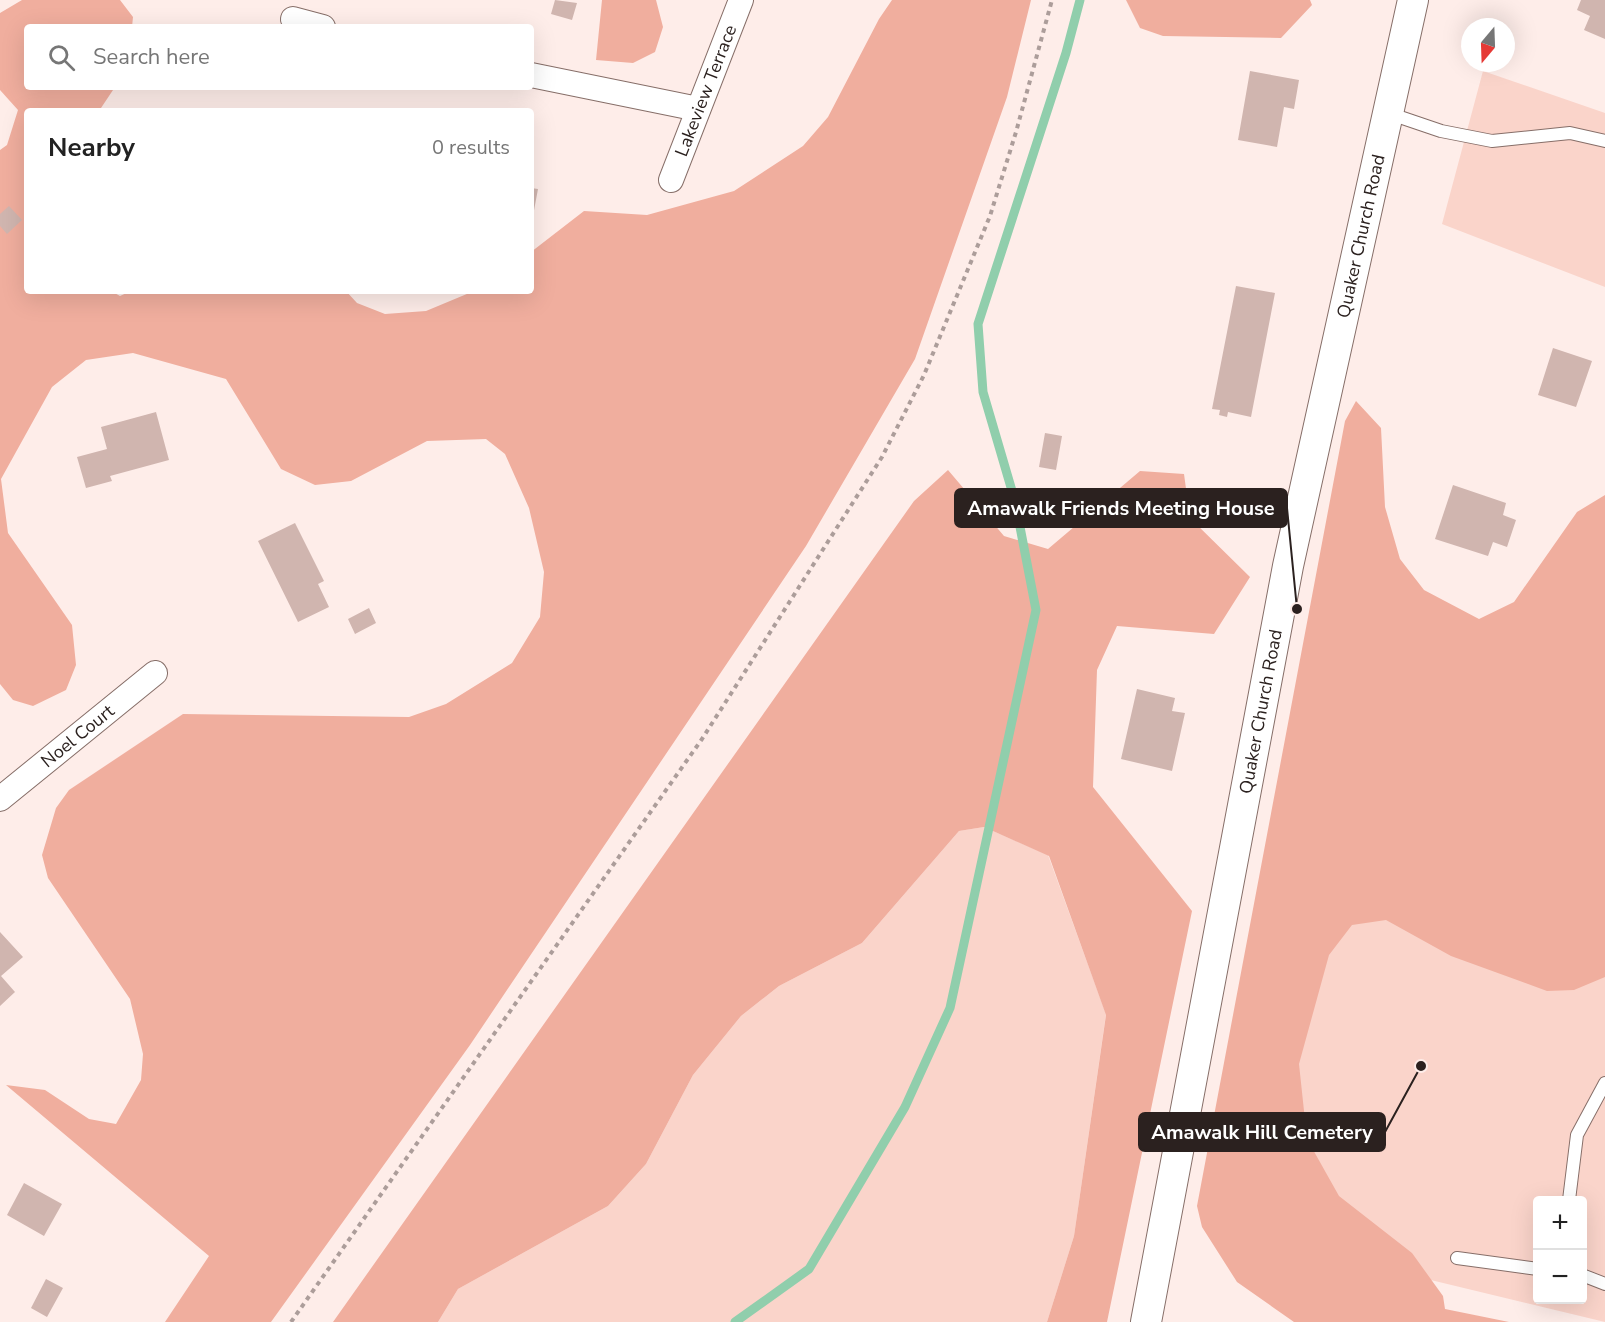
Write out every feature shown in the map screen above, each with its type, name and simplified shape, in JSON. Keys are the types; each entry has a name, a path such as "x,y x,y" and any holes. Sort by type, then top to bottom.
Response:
{"street":[{"name":"Lakeview Terrace","path":"671,180 741,0"},
{"name":"Quaker Church Road","path":"1146,1322 1288,566 1413,0"},
{"path":"293,19 312,24"},
{"path":"534,76 698,109"},
{"name":"Noel Court","path":"0,799 155,673"}],"lane":[{"path":"1388,113 1441,131 1492,141 1570,133 1605,141"},
{"path":"1569,1196 1577,1135 1605,1083"},
{"path":"1456,1258 1533,1268"},
{"path":"1587,1277 1605,1284"}],"path":[{"path":"291,1322 702,739 882,457 924,375 990,216 1016,132 1052,0"}],"shaded area":[{"path":"22,0 120,0 133,17 132,24 24,24 24,90 113,90 101,108 24,108 24,294 116,294 120,296 124,294 349,294 357,303 385,314 426,311 467,294 534,294 534,250 584,211 647,215 734,191 803,146 828,117 879,19 892,0 1031,0 1007,97 915,359 806,546 470,1045 271,1322 165,1322 209,1256 6,1085 45,1090 89,1119 116,1124 141,1080 143,1054 130,999 48,878 42,855 56,808 69,790 183,714 409,717 446,704 512,663 540,617 544,572 529,508 505,454 486,439 427,441 351,481 315,485 281,469 226,379 133,353 86,360 52,387 1,479 8,533 72,625 76,665 66,690 33,706 13,700 0,684 0,150 7,145 18,110 0,90 0,13"},
{"path":"602,0 656,0 663,27 655,52 633,63 596,60"},
{"path":"1126,0 1310,0 1312,5 1281,38 1163,36 1140,28"},
{"path":"1483,72 1605,113 1605,287 1442,224"},
{"path":"1356,401 1381,428 1385,507 1400,559 1424,590 1479,619 1514,602 1577,512 1605,495 1605,977 1574,990 1547,991 1451,956 1386,920 1352,925 1329,955 1299,1064 1307,1139 1339,1196 1412,1253 1443,1296 1445,1309 1509,1322 1294,1322 1237,1282 1202,1227 1197,1206 1345,421"},
{"path":"948,470 1004,536 1048,549 1140,471 1184,474 1190,518 1250,577 1214,634 1117,626 1097,670 1093,787 1192,911 1107,1322 1047,1322 1074,1236 1106,1015 1049,856 984,827 959,831 862,943 779,986 741,1016 693,1075 646,1164 608,1206 458,1289 438,1322 333,1322 914,501"},
{"path":"984,827 1048,855 1106,1014 1074,1236 1047,1322 438,1322 458,1289 608,1206 646,1164 693,1075 741,1016 779,986 862,943 959,831"},
{"path":"1272,852 1605,931 1605,1322 1211,1227"}],"building":[{"path":"555,0 577,3 572,20 551,14"},
{"path":"1581,0 1605,0 1605,39 1584,30 1590,16 1577,10"},
{"path":"1250,71 1299,80 1294,109 1284,107 1277,147 1238,140"},
{"path":"534,188 538,189 534,210"},
{"path":"9,206 22,220 7,234 0,226 0,214"},
{"path":"1236,286 1275,293 1251,417 1228,412 1227,417 1219,415 1220,410 1212,409"},
{"path":"1553,348 1592,361 1576,407 1538,395"},
{"path":"156,412 169,460 110,476 112,481 86,488 77,457 107,449 101,427"},
{"path":"1045,433 1062,436 1056,470 1039,467"},
{"path":"1453,485 1506,503 1503,515 1516,520 1507,547 1493,542 1488,556 1435,539"},
{"path":"295,523 324,581 318,584 329,607 298,622 258,541"},
{"path":"369,608 376,623 355,634 348,619"},
{"path":"1137,689 1175,698 1172,711 1185,713 1172,771 1121,759"},
{"path":"0,932 23,957 1,976 15,992 0,1006"},
{"path":"24,1183 62,1204 44,1236 7,1215"},
{"path":"46,1279 63,1288 47,1317 31,1308"}],"waterway":[{"path":"735,1322 809,1269 905,1107 950,1008 1036,610 1015,501 983,392 978,324 1066,53 1080,0"}],"place":[{"name":"Amawalk Friends Meeting House","path":"1297,609"},
{"name":"Amawalk Hill Cemetery","path":"1421,1066"}]}
